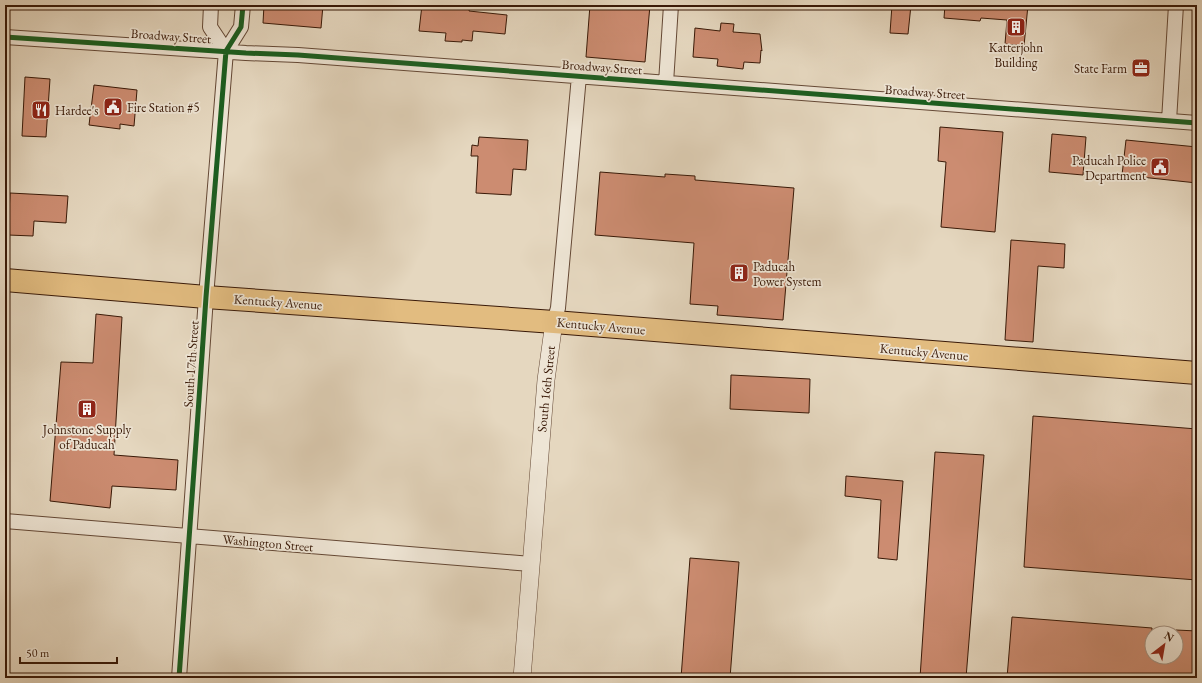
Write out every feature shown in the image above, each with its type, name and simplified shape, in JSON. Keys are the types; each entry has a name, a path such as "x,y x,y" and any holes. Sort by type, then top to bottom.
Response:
{"main road":[{"name":"Kentucky Avenue","path":"5,280 206,297 554,322 1197,373"}],"street":[{"path":"211,5 210,27 226,51 241,27 243,5"},
{"path":"666,83 671,5"},
{"path":"1169,121 1176,5"},
{"name":"Broadway Street","path":"5,37 298,55 1197,123"},
{"name":"South 17th Street","path":"179,678 206,297 226,51"},
{"name":"South 16th Street","path":"522,678 546,380 554,322 558,308 579,76"},
{"name":"Washington Street","path":"5,521 531,564"}],"building":[{"path":"264,5 323,5 321,28 263,23"},
{"path":"422,5 470,5 469,11 507,15 505,34 473,31 472,41 445,41 446,33 419,31"},
{"path":"590,5 650,5 645,62 586,57"},
{"path":"892,5 911,5 908,34 890,33"},
{"name":"Katterjohn Building","path":"945,5 1028,5 1024,46 1005,44 1007,20 981,18 980,21 944,18"},
{"path":"721,23 734,24 733,32 760,34 762,51 761,50 760,63 744,62 743,69 717,66 718,59 693,57 695,28 720,31"},
{"name":"Hardee's","path":"25,77 50,79 46,137 22,136"},
{"name":"Fire Station #5","path":"94,85 137,90 134,126 120,124 120,129 89,125"},
{"path":"940,127 1003,132 995,232 941,227 946,162 938,161"},
{"path":"1052,134 1086,137 1083,175 1049,172"},
{"path":"479,137 528,140 526,170 513,169 511,195 476,193 478,156 471,156 472,145 478,146"},
{"name":"Paducah Police Department","path":"1126,140 1197,147 1197,183 1122,175"},
{"name":"Paducah Power System","path":"600,172 665,177 665,174 695,176 695,180 794,188 783,320 717,315 718,306 690,304 694,243 595,235"},
{"path":"10,193 68,196 66,223 34,221 33,236 8,235"},
{"path":"1011,240 1065,244 1064,268 1038,266 1033,342 1005,340"},
{"name":"Johnstone Supply of Paducah","path":"96,314 122,317 114,455 178,460 176,490 112,486 110,508 50,501 61,362 93,363"},
{"path":"731,375 810,379 809,413 730,409"},
{"path":"1033,416 1197,429 1197,580 1024,567"},
{"path":"935,452 984,455 966,678 920,678"},
{"path":"846,476 903,481 897,560 878,558 881,500 845,496"},
{"path":"690,558 739,562 730,678 681,678"},
{"path":"1012,617 1144,627 1144,665 1184,665 1184,630 1197,631 1197,678 1007,678"}],"cycle path":[{"path":"179,678 206,297 226,51 241,27 243,5"},
{"path":"5,37 298,55 1197,123"}],"place":[{"name":"Katterjohn Building","path":"1016,27"},
{"name":"State Farm","path":"1141,68"},
{"name":"Fire Station #5","path":"113,107"},
{"name":"Hardee's","path":"41,110"},
{"name":"Paducah Police Department","path":"1160,167"},
{"name":"Paducah Power System","path":"739,273"},
{"name":"Johnstone Supply of Paducah","path":"87,409"}]}
